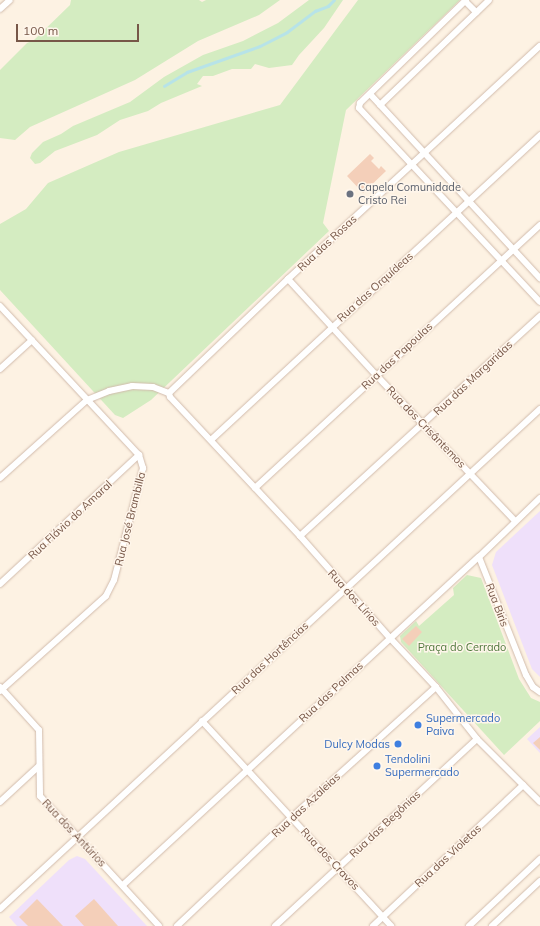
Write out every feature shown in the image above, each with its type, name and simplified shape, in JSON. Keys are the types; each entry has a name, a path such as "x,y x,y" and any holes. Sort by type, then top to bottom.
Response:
{"street":[{"path":"0,9 10,0"},
{"path":"476,12 466,0 360,103 359,108 540,302"},
{"path":"380,105 489,0"},
{"name":"Rua das Rosas","path":"169,393 288,279 540,46"},
{"path":"370,94 540,278"},
{"name":"Rua das Orquídeas","path":"210,440 332,325 540,135"},
{"name":"Rua das Papoulas","path":"255,488 540,225"},
{"name":"Rua dos Crisântemos","path":"288,279 332,325 377,376 471,473 515,522"},
{"name":"Rua José Brambilla","path":"0,306 139,455 143,468 114,580 106,596 1,689"},
{"name":"Rua das Margaridas","path":"300,536 540,316"},
{"path":"0,369 32,340"},
{"path":"0,478 87,400 109,391 132,386 153,387 169,393"},
{"name":"Rua dos Lírios","path":"169,393 170,397 300,536 390,638 436,687 477,739 540,802"},
{"name":"Rua das Hortências","path":"0,908 202,722 345,587 540,409"},
{"name":"Rua Flávio do Amaral","path":"0,584 139,455"},
{"name":"Rua das Palmas","path":"122,885 479,557 540,498"},
{"name":"Rua Biris","path":"479,557 526,675 533,687 540,692"},
{"name":"Rua das Azaleias","path":"177,926 292,818 436,687"},
{"name":"Rua dos Antúrios","path":"1,689 39,730 40,796 159,926"},
{"name":"Rua dos Cravos","path":"202,722 338,867 391,926"},
{"name":"Rua das Begônias","path":"274,926 477,739"},
{"path":"0,802 40,766"},
{"name":"Rua das Violetas","path":"372,926 524,785"},
{"path":"469,926 540,859"},
{"path":"492,926 540,881"}],"shaded area":[{"path":"540,511 540,677 532,669 492,565 496,552"},
{"path":"540,727 540,753 527,739"},
{"path":"77,856 85,859 147,926 17,926 9,917 69,860"}],"green space":[{"path":"71,0 199,0 202,2 206,0 280,0 259,15 198,41 135,80 30,127 15,140 0,138 0,70 27,43 34,40 70,5"},
{"path":"309,0 343,0 324,28 299,55 292,65 269,68 255,64 251,69 232,69 213,76 203,76 197,84 202,86 161,103 148,111 120,120 97,135 55,151 40,163 35,164 30,158 32,153 43,142 61,134 73,126 130,102 164,77 203,55 243,41 278,23"},
{"path":"358,0 460,0 346,110 323,223 329,231 151,400 123,418 115,415 0,290 0,224 26,209 48,183 119,152 280,105"},
{"name":"Praça do Cerrado","path":"467,575 481,578 519,679 531,698 540,702 540,721 504,755 401,642 400,636 416,621 419,626 454,595 453,588"}],"building":[{"path":"370,154 374,158 371,161 379,169 381,166 386,171 363,193 347,176"},
{"path":"416,626 422,632 409,646 402,639"},
{"path":"540,737 540,750 533,743"},
{"path":"37,899 63,926 28,926 19,917"},
{"path":"94,899 118,926 84,926 75,916"}],"waterway":[{"path":"164,86 187,72 260,46 287,32 315,11 328,6 334,0"}],"place":[{"name":"Capela Comunidade Cristo Rei","path":"350,194"},
{"name":"Supermercado Paiva","path":"418,725"},
{"name":"Dulcy Modas","path":"398,744"},
{"name":"Tendolini Supermercado","path":"377,766"}]}
